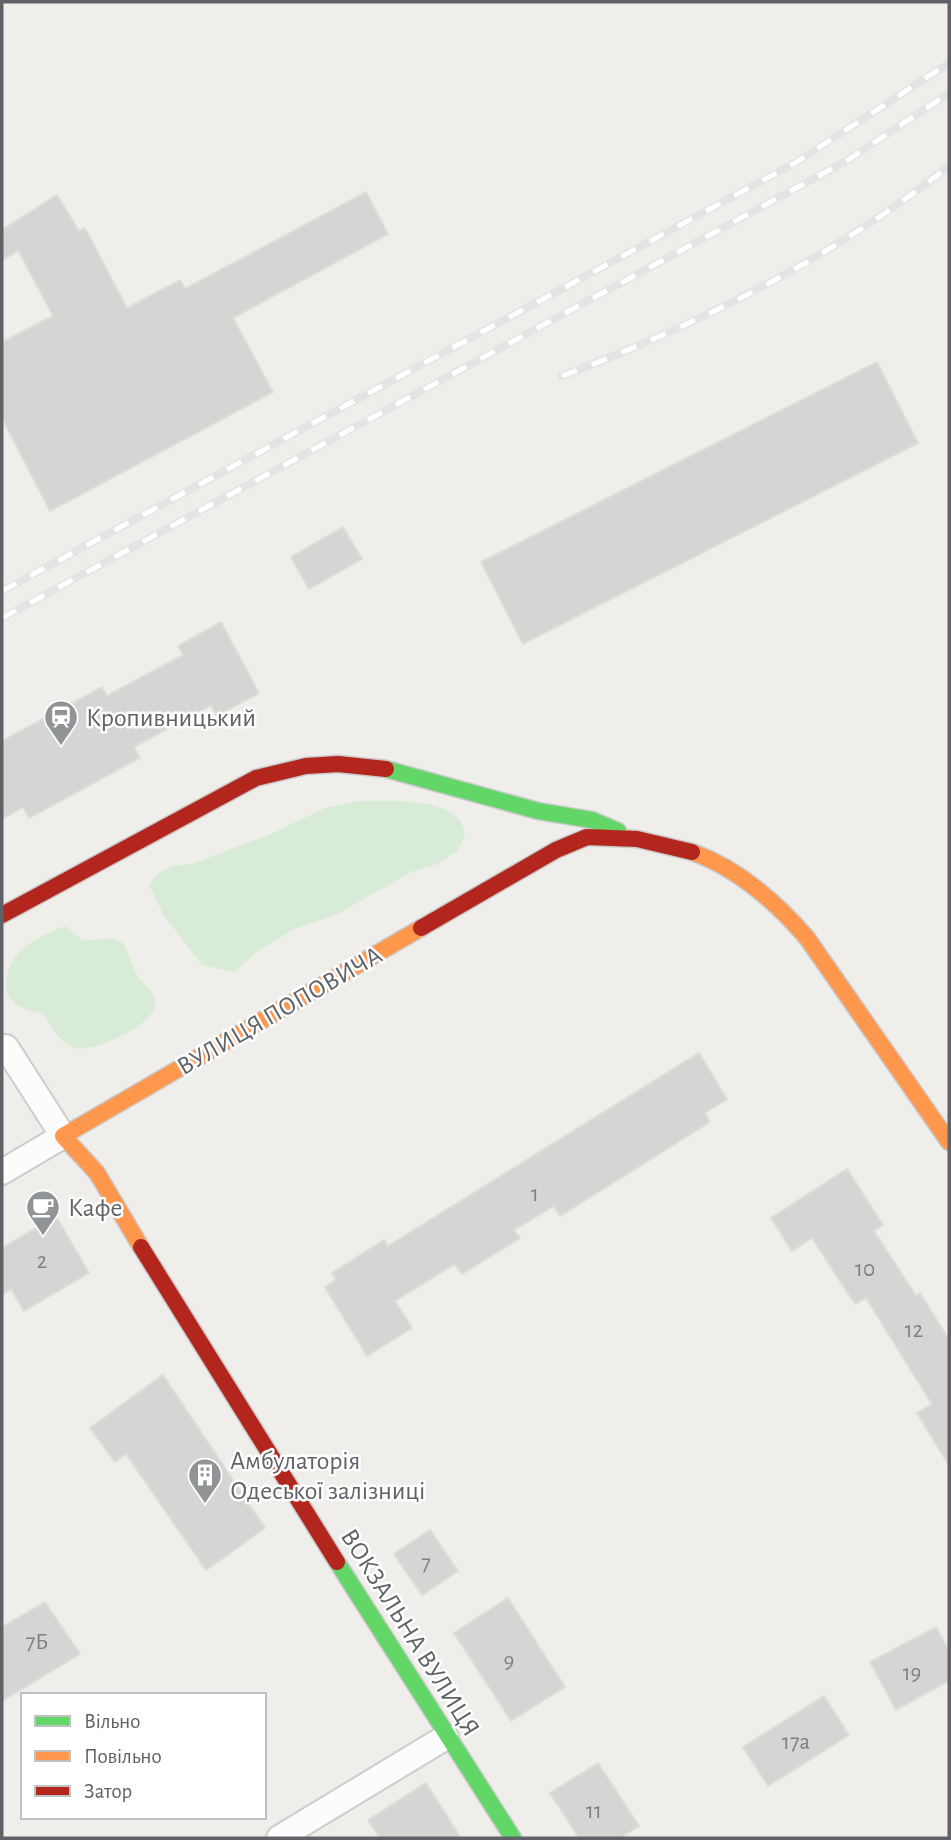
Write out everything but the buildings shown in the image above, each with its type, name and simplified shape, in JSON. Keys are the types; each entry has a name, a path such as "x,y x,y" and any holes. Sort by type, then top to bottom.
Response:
{"street":[{"path":"2,915 256,778 306,766 338,764 390,769 538,811 592,820 638,839 694,852 721,864 789,917 949,1142"},
{"name":"ВУЛИЦЯ ПОПОВИЧА","path":"2,1172 556,849 587,837 638,839"},
{"path":"3,1045 63,1136"},
{"name":"ВОКЗАЛЬНА ВУЛИЦЯ","path":"63,1136 97,1173 203,1351 262,1440 446,1737 513,1838"},
{"path":"279,1838 446,1737"}],"green space":[{"path":"358,801 412,802 441,808 460,821 465,837 456,852 437,864 411,872 336,915 294,929 258,951 234,972 202,965 163,914 149,885 157,875 172,866 192,864 271,834 325,808"},
{"path":"65,926 82,939 109,938 123,944 136,974 155,999 152,1012 135,1029 109,1042 76,1048 61,1039 43,1014 22,1008 7,993 9,968 22,949"}],"railway":[{"path":"2,591 795,163 949,63"},
{"path":"2,618 848,160 949,93"},
{"path":"562,376 664,334 764,286 859,230 949,166"}],"traffic: fast":[{"path":"386,769 538,811 592,820 618,831"},
{"path":"337,1562 513,1838"}],"traffic: slow":[{"path":"692,852 725,867 755,888 807,938 949,1142"},
{"path":"141,1247 97,1173 63,1136 421,928"}],"traffic: jam":[{"path":"2,915 256,778 306,766 338,764 386,769"},
{"path":"421,928 556,850 587,837 637,839 692,852"},
{"path":"141,1247 337,1562"}],"place":[{"name":"Кропивницький","path":"61,747"},
{"name":"Кафе","path":"43,1237"},
{"name":"Амбулаторія Одеської залізниці","path":"205,1505"}]}
